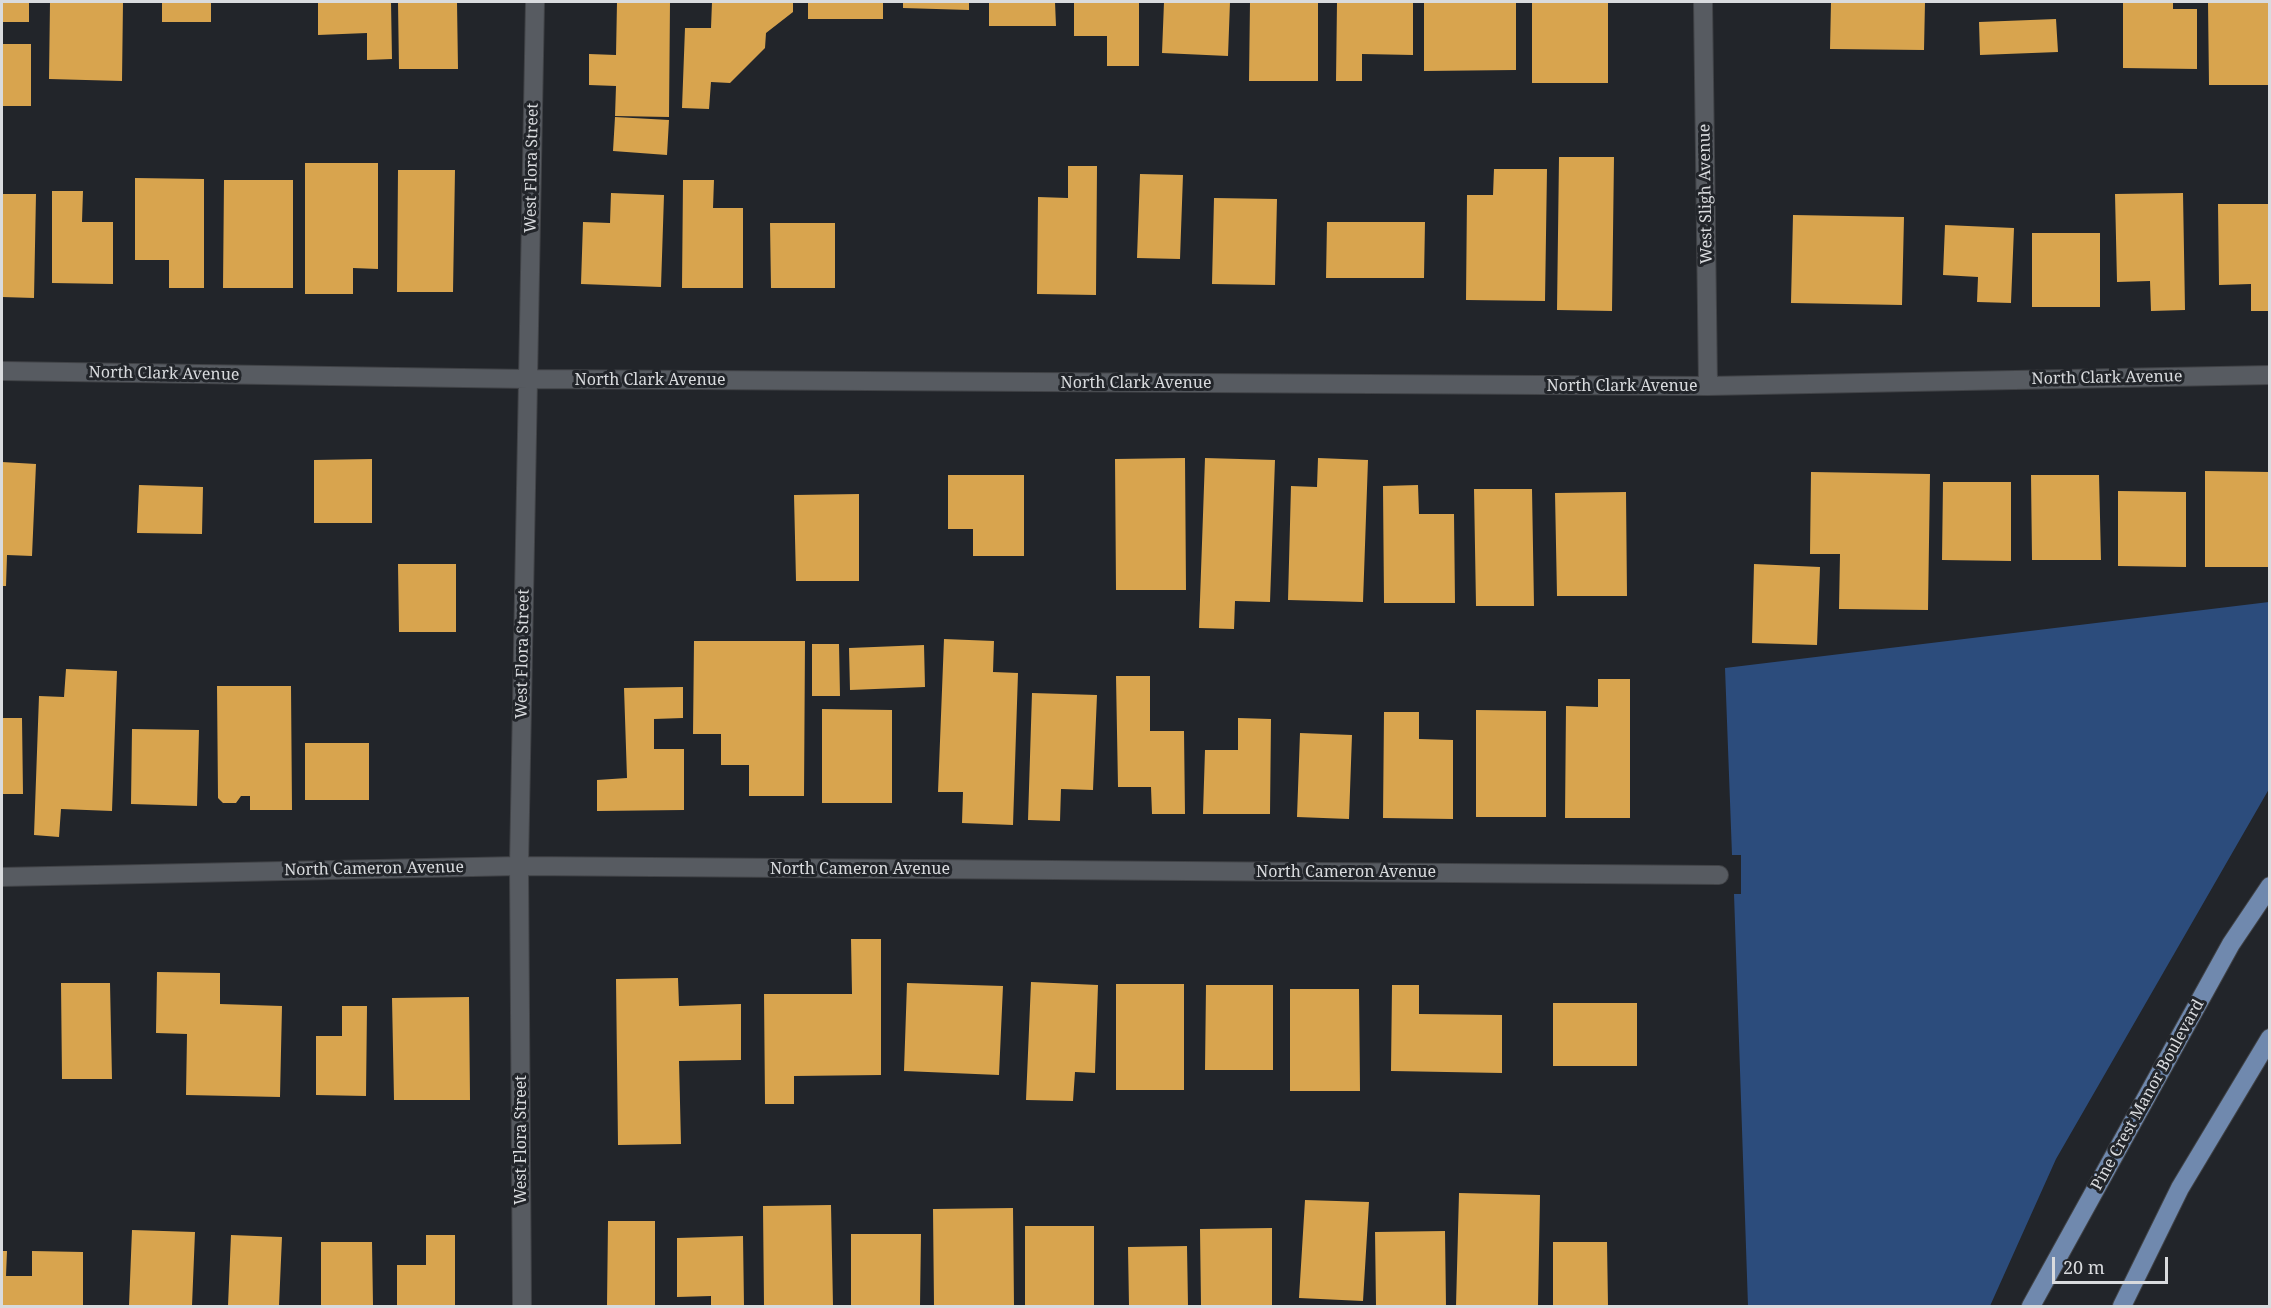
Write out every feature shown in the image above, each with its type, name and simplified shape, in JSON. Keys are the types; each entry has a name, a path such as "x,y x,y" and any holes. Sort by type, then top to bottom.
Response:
{"main road":[{"name":"Pine Crest Manor Boulevard","path":"2031,1306 2231,944 2270,886"},
{"path":"2122,1306 2180,1188 2270,1038"}],"street":[{"name":"West Flora Street","path":"522,1306 519,866 535,2"},
{"name":"West Sligh Avenue","path":"1703,2 1708,386"},
{"name":"North Clark Avenue","path":"2,371 528,379 1708,386 2270,375"},
{"name":"North Cameron Avenue","path":"2,877 519,866 1719,875"}],"shaded area":[{"path":"2269,602 2269,789 2056,1159 1990,1306 1748,1306 1734,894 1741,894 1741,855 1732,855 1725,668"}],"building":[{"path":"2,2 29,2 29,22 2,22"},
{"path":"50,2 123,2 122,81 49,79"},
{"path":"162,2 211,2 211,22 162,22"},
{"path":"318,2 391,2 392,59 367,60 367,33 318,35"},
{"path":"398,2 457,2 458,69 399,69"},
{"path":"617,2 670,2 669,117 615,116 616,86 589,85 589,54 616,55"},
{"path":"712,2 793,2 793,12 766,33 765,48 730,83 711,82 709,109 682,108 685,28 711,28"},
{"path":"808,2 883,2 883,19 808,19"},
{"path":"903,2 969,2 969,10 903,8"},
{"path":"989,2 1055,2 1056,26 989,26"},
{"path":"1074,2 1139,2 1139,66 1107,66 1107,36 1074,36"},
{"path":"1164,2 1230,2 1228,56 1162,53"},
{"path":"1250,2 1318,2 1318,81 1249,81"},
{"path":"1337,2 1413,2 1413,55 1362,54 1362,81 1336,81"},
{"path":"1424,2 1516,2 1516,70 1424,71"},
{"path":"1532,2 1608,2 1608,83 1532,83"},
{"path":"1831,2 1925,2 1924,50 1830,49"},
{"path":"2123,2 2173,2 2173,9 2197,9 2197,69 2123,68"},
{"path":"2208,2 2270,2 2270,85 2209,85"},
{"path":"2056,19 2058,52 1980,55 1979,22"},
{"path":"2,44 31,44 31,106 2,106"},
{"path":"615,117 669,120 667,155 613,151"},
{"path":"1559,157 1614,157 1612,311 1557,310"},
{"path":"305,163 378,163 378,269 353,268 353,294 305,294"},
{"path":"1068,166 1097,166 1096,295 1037,294 1038,197 1068,198"},
{"path":"1494,169 1547,169 1545,301 1466,300 1467,195 1493,195"},
{"path":"398,170 455,170 453,292 397,292"},
{"path":"1140,174 1183,175 1180,259 1137,258"},
{"path":"135,178 204,179 204,288 169,288 169,260 135,260"},
{"path":"224,180 293,180 293,288 223,288"},
{"path":"683,180 714,180 713,208 743,208 743,288 682,288"},
{"path":"52,191 83,191 82,222 113,222 113,284 52,283"},
{"path":"611,193 664,195 661,287 581,284 583,222 610,223"},
{"path":"2183,193 2185,310 2151,311 2150,281 2117,282 2115,194"},
{"path":"2,194 36,194 34,298 2,297"},
{"path":"1214,198 1277,199 1275,285 1212,284"},
{"path":"2218,204 2270,204 2270,311 2251,311 2251,284 2219,285"},
{"path":"1793,215 1904,217 1902,305 1791,303"},
{"path":"1327,222 1425,222 1424,278 1326,278"},
{"path":"770,223 835,223 835,288 771,288"},
{"path":"1945,225 2014,228 2011,303 1977,302 1978,277 1943,275"},
{"path":"2032,233 2100,233 2100,307 2032,307"},
{"path":"1185,458 1186,590 1116,590 1115,459"},
{"path":"1205,458 1275,460 1270,602 1235,601 1234,629 1199,628"},
{"path":"1318,458 1368,460 1363,602 1288,600 1291,486 1317,487"},
{"path":"372,459 372,523 314,523 314,460"},
{"path":"2,462 36,464 32,556 7,555 6,586 2,586"},
{"path":"2205,471 2270,472 2270,567 2205,567"},
{"path":"1811,472 1930,474 1928,610 1839,609 1840,554 1810,554"},
{"path":"948,475 1024,475 1024,556 973,556 973,529 948,529"},
{"path":"2031,475 2099,475 2101,560 2032,560"},
{"path":"1943,482 2011,482 2011,561 1942,560"},
{"path":"139,485 203,487 202,534 137,533"},
{"path":"1418,485 1419,514 1454,514 1455,603 1384,603 1383,486"},
{"path":"1474,489 1532,489 1534,606 1476,606"},
{"path":"2118,491 2186,492 2186,567 2118,566"},
{"path":"1626,492 1627,596 1557,596 1555,493"},
{"path":"859,494 859,581 796,581 794,495"},
{"path":"398,564 456,564 456,632 399,632"},
{"path":"1754,564 1820,567 1817,645 1752,643"},
{"path":"944,639 994,641 993,672 1018,673 1013,825 962,823 963,792 938,792"},
{"path":"694,641 805,641 804,796 749,796 749,765 721,765 721,734 693,734"},
{"path":"812,644 839,644 840,696 812,696"},
{"path":"924,645 925,687 850,690 849,648"},
{"path":"66,669 117,671 112,811 61,809 59,837 34,835 39,696 64,697"},
{"path":"1116,676 1150,676 1150,731 1184,731 1185,814 1152,814 1151,787 1118,787"},
{"path":"1598,679 1630,679 1630,818 1565,818 1566,706 1598,707"},
{"path":"217,686 291,686 292,810 250,810 250,796 241,796 236,803 223,803 218,798"},
{"path":"683,687 683,718 654,719 654,749 684,749 684,810 597,811 597,780 627,778 624,688"},
{"path":"1032,693 1097,695 1093,790 1061,789 1060,821 1028,820"},
{"path":"822,709 892,710 892,803 822,803"},
{"path":"1476,710 1546,711 1546,817 1476,817"},
{"path":"1384,712 1419,712 1419,739 1453,740 1453,819 1383,818"},
{"path":"2,718 22,718 23,794 2,794"},
{"path":"1238,718 1271,719 1270,814 1203,814 1205,750 1238,750"},
{"path":"132,729 199,730 197,806 131,804"},
{"path":"1300,733 1352,735 1349,819 1297,817"},
{"path":"305,743 369,743 369,800 305,800"},
{"path":"851,939 881,939 881,1075 794,1076 794,1104 765,1104 764,994 852,994"},
{"path":"157,972 220,973 220,1004 282,1006 280,1097 186,1095 187,1034 156,1033"},
{"path":"678,978 679,1006 741,1004 741,1060 679,1061 681,1144 618,1145 616,979"},
{"path":"1031,982 1098,985 1095,1073 1075,1072 1073,1101 1026,1100"},
{"path":"61,983 110,983 112,1079 62,1079"},
{"path":"907,983 1003,986 999,1075 904,1071"},
{"path":"1116,984 1184,984 1184,1090 1116,1090"},
{"path":"1206,985 1273,985 1273,1070 1205,1070"},
{"path":"1392,985 1419,985 1419,1014 1502,1015 1502,1073 1391,1071"},
{"path":"1290,989 1359,989 1360,1091 1290,1091"},
{"path":"469,997 470,1100 394,1100 392,998"},
{"path":"1553,1003 1637,1003 1637,1066 1553,1066"},
{"path":"342,1006 367,1006 366,1096 316,1095 316,1036 342,1036"},
{"path":"1459,1193 1540,1195 1538,1306 1456,1306"},
{"path":"1305,1200 1369,1202 1363,1301 1299,1298"},
{"path":"831,1205 833,1306 764,1306 763,1206"},
{"path":"1013,1208 1014,1306 934,1306 933,1209"},
{"path":"608,1221 655,1221 655,1306 607,1306"},
{"path":"1025,1226 1094,1226 1094,1306 1025,1306"},
{"path":"1272,1228 1272,1306 1201,1306 1200,1229"},
{"path":"132,1230 195,1232 192,1306 129,1306"},
{"path":"1445,1231 1446,1306 1376,1306 1375,1232"},
{"path":"851,1234 921,1234 920,1306 851,1306"},
{"path":"231,1235 282,1237 279,1306 228,1306"},
{"path":"426,1235 455,1235 455,1306 397,1306 397,1265 426,1265"},
{"path":"743,1236 744,1306 711,1306 711,1296 677,1297 677,1238"},
{"path":"321,1242 372,1242 373,1305 321,1305"},
{"path":"1553,1242 1607,1242 1608,1306 1553,1306"},
{"path":"1187,1246 1188,1306 1129,1306 1128,1247"},
{"path":"2,1251 7,1251 6,1276 32,1276 32,1251 83,1252 83,1306 2,1306"}]}
